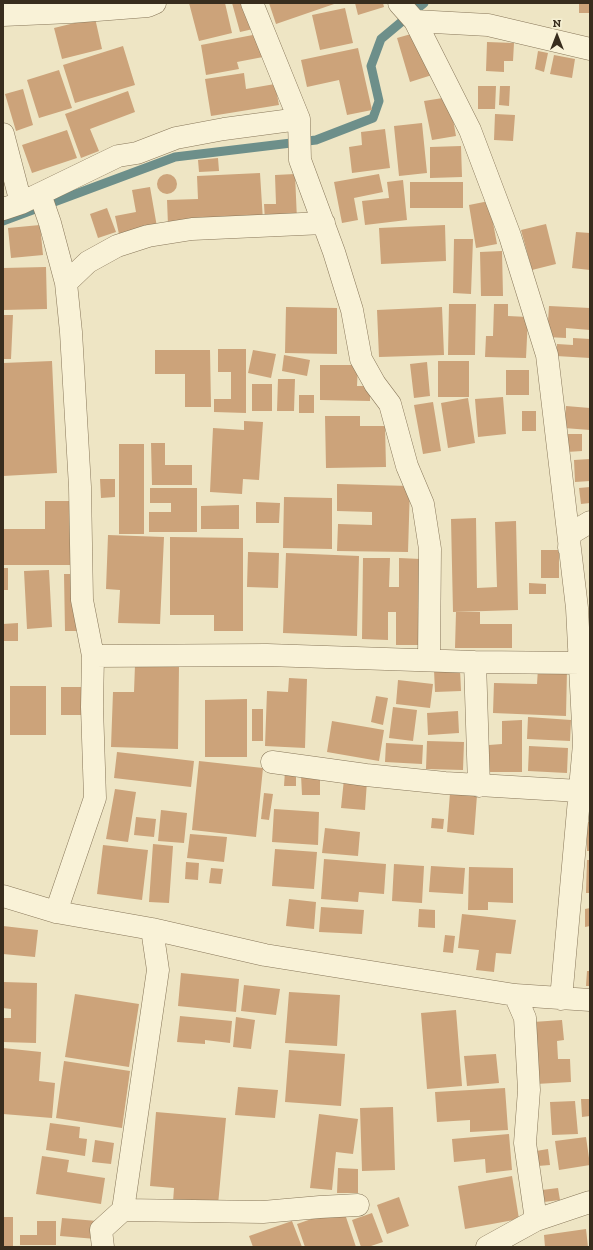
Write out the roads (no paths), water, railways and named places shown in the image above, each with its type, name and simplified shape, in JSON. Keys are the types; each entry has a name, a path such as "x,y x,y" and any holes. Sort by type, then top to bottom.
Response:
{"street":[{"path":"3,15 140,7 155,3"},
{"path":"252,3 299,119 300,160 324,223 352,310 361,359 375,384 390,404 406,466 423,504 430,550 429,660"},
{"path":"405,10 488,25 590,49"},
{"path":"405,10 470,130 510,236 547,355 577,608 584,744 561,999"},
{"path":"21,202 118,156 137,153 176,138 224,129 299,119"},
{"path":"3,134 21,202 50,223 66,283 71,332 80,487 82,600 93,656 92,707 95,798 56,912"},
{"path":"66,283 88,262 117,246 148,236 192,229 324,223"},
{"path":"569,548 570,534 590,522"},
{"path":"93,656 267,655 475,662 581,663"},
{"path":"475,662 479,786"},
{"path":"272,762 366,775 479,786 579,790"},
{"path":"3,896 56,912 152,929 265,955 515,995 590,1000"},
{"path":"103,1247 101,1230 123,1210 158,970 152,929"},
{"path":"515,995 525,1018 529,1090 525,1143 536,1220"},
{"path":"487,1247 536,1220 590,1202"},
{"path":"123,1210 263,1212 358,1205"}],"waterway":[{"path":"3,221 175,157 316,140 373,118 379,101 371,66 381,39 424,3"}]}
